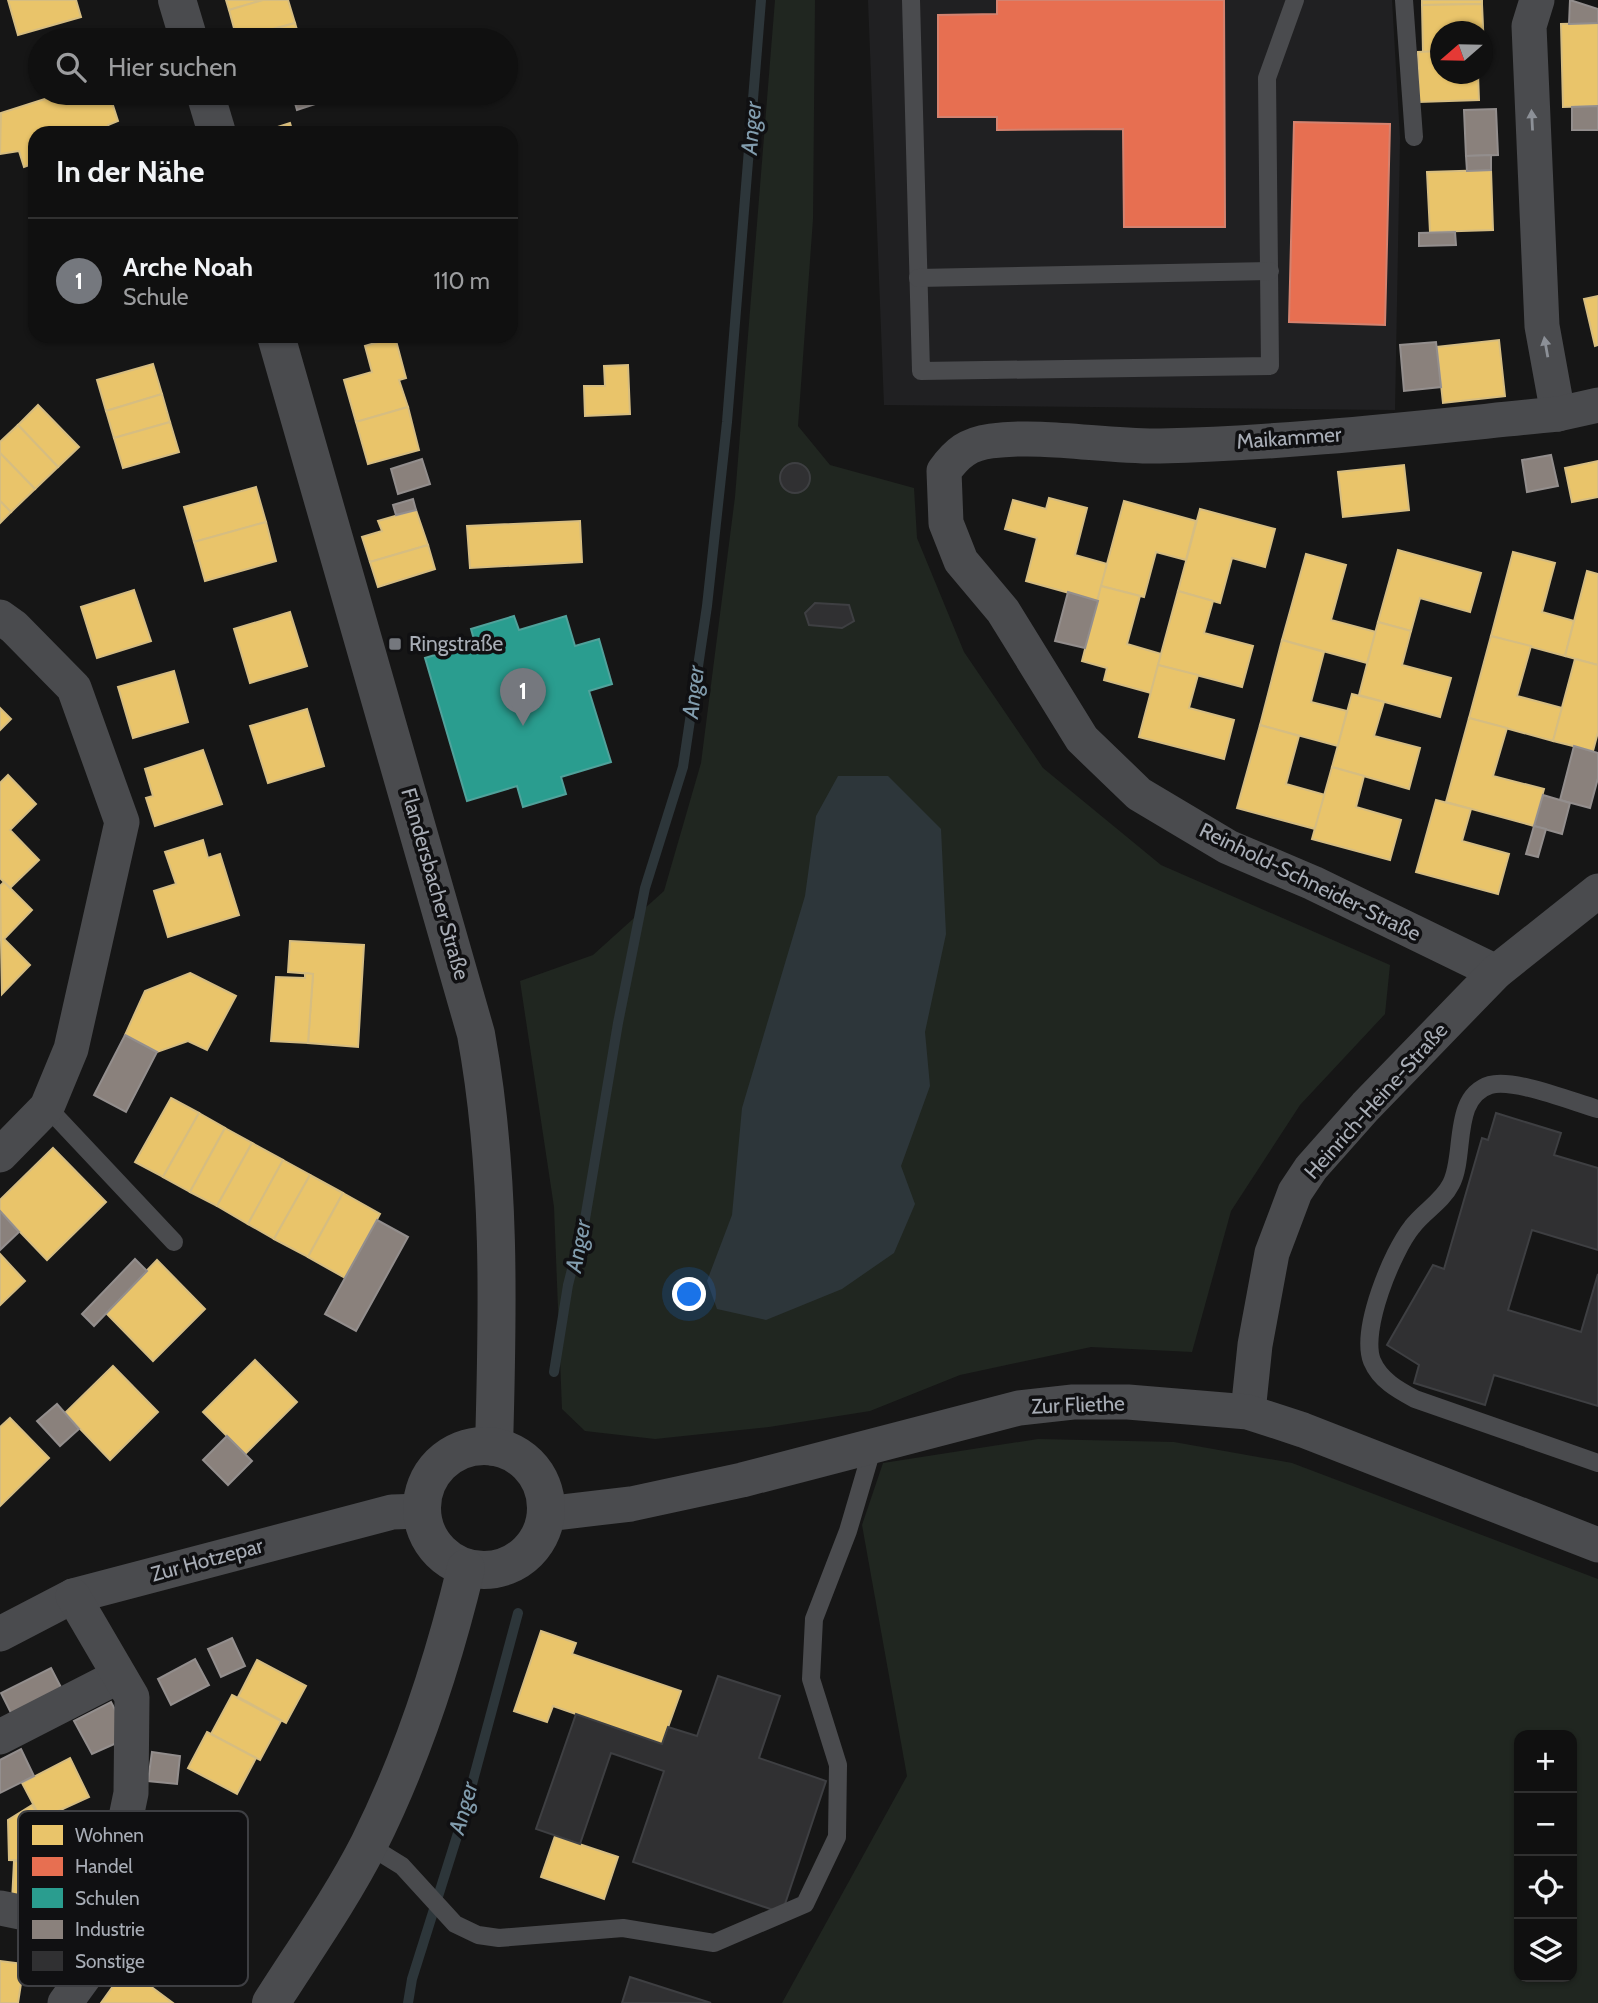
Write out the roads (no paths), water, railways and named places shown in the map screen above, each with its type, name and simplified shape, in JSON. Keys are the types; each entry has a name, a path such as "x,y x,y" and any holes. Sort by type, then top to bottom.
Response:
{"street":[{"path":"177,0 185,28"},
{"path":"1536,0 1529,26 1536,232 1542,326 1558,414"},
{"path":"209,105 215,126"},
{"name":"Flandersbacher Straße","path":"278,343 377,679 476,1034 489,1120 496,1212 498,1295 494,1447"},
{"name":"Maikammer","path":"1020,438 1158,446 1310,438 1558,414 1598,405"},
{"name":"Reinhold-Schneider-Straße","path":"1020,438 965,447 953,459 944,471 946,523 961,561 1003,611 1082,739 1139,794 1228,847 1313,883 1496,972"},
{"path":"0,617 15,627 74,688 122,822 71,1049 47,1107 0,1155"},
{"name":"Heinrich-Heine-Straße","path":"1248,1412 1255,1345 1272,1253 1295,1192 1311,1168 1366,1106 1496,972 1598,891"},
{"name":"Zur Fliethe","path":"546,1514 653,1499 1019,1408 1073,1402 1128,1402 1248,1412 1303,1430 1598,1545"},
{"path":"476,1446 494,1447 512,1453 527,1463 541,1487 546,1514 540,1535 522,1557 495,1569 466,1568 446,1558 431,1541 422,1511 427,1484 443,1461 458,1451 476,1446"},
{"name":"Zur Hotzepar","path":"0,1634 72,1596 392,1512 422,1511"},
{"path":"271,2003 368,1845 417,1739 454,1619 466,1568"},
{"path":"72,1596 132,1697 131,1793 127,1811"},
{"path":"0,1737 119,1676"},
{"path":"0,1908 18,1912"},
{"path":"65,2003 77,1986"}],"lane":[{"path":"911,0 921,371 1270,366 1267,78 1295,0"},
{"path":"1404,0 1414,136"},
{"path":"918,278 1269,271"},
{"path":"1598,1109 1510,1085 1491,1085 1476,1093 1466,1110 1453,1182 1443,1196 1412,1226 1389,1265 1380,1289 1369,1344 1371,1360 1378,1372 1392,1386 1415,1399 1598,1463"},
{"path":"47,1107 174,1242"},
{"path":"368,1845 402,1866 455,1924 478,1934 499,1938 623,1928 714,1943 805,1905 836,1837 838,1765 811,1679 814,1619 848,1531 873,1446"}],"waterway":[{"name":"Anger","path":"554,1372 568,1285 585,1219 618,1023 645,888 683,767 707,606 727,422 761,0"},
{"name":"Anger","path":"408,2003 412,1979 464,1814 518,1613"}],"place":[{"name":"Ringstraße","path":"395,644"},
{"name":"Arche Noah","path":"523,726"}]}
